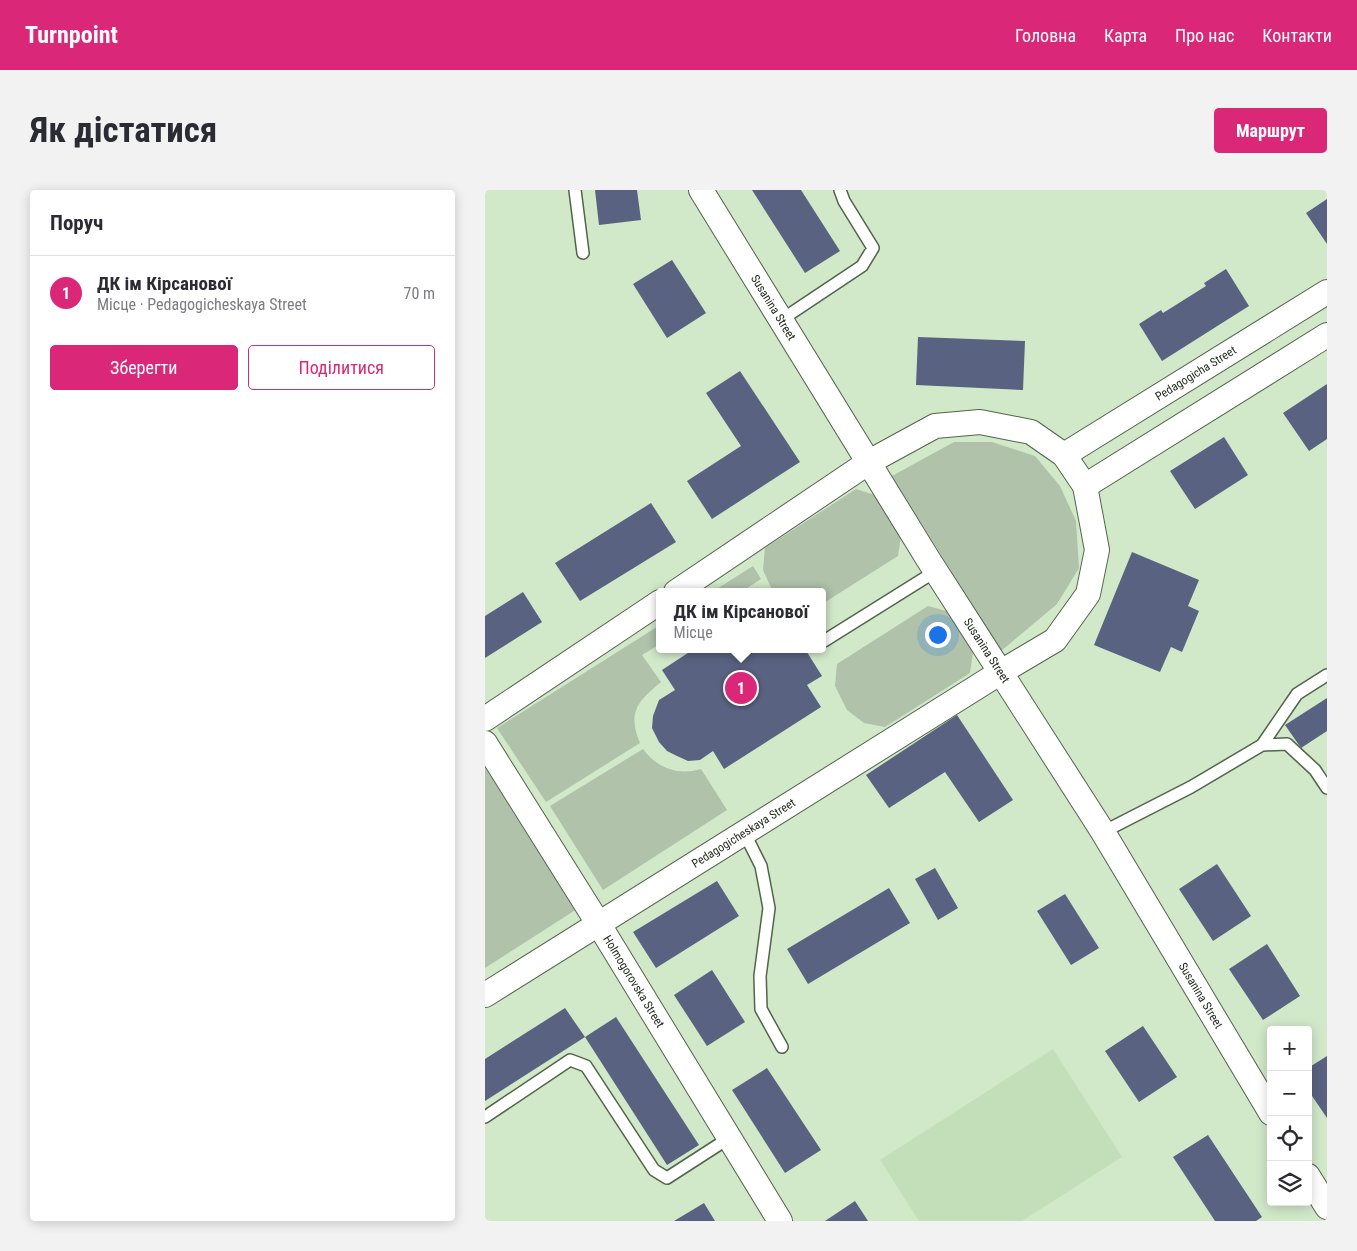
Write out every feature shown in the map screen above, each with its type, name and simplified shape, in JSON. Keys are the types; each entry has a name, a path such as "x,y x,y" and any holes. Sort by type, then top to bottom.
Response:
{"street":[{"name":"Susanina Street","path":"701,190 936,570 1103,832 1267,1106"},
{"name":"Pedagogicha Street","path":"1064,455 1327,292"},
{"path":"1085,486 1327,336"},
{"path":"682,588 869,462 935,426 980,422 1031,432 1064,455 1085,486 1097,550 1088,594 1055,640 1001,672"},
{"path":"485,719 656,605"},
{"name":"Pedagogicheskaya Street","path":"485,995 1001,672"},
{"name":"Holmogorovska Street","path":"485,743 599,923 780,1221"},
{"path":"1312,1183 1327,1207"}],"lane":[{"path":"575,190 583,253"},
{"path":"781,320 862,266 873,248 844,201 840,190"},
{"path":"826,640 936,570"},
{"path":"1103,832 1191,787 1262,745 1297,694 1327,675"},
{"path":"1262,745 1287,744 1315,770 1327,788"},
{"path":"744,832 761,866 769,908 760,976 761,1009 782,1047"},
{"path":"485,1117 570,1060 586,1066 654,1170 667,1178 729,1138"}],"shaded area":[{"path":"954,442 992,442 1035,456 1060,486 1076,521 1079,568 1057,604 1001,651 892,476"},
{"path":"856,489 878,496 901,536 898,556 826,601 826,588 771,588 763,570 765,548"},
{"path":"753,566 761,579 747,588 718,588"},
{"path":"928,606 950,612 966,629 973,652 970,673 885,727 864,723 847,710 835,686 837,664"},
{"path":"656,628 656,646 642,655 661,682 646,695 637,708 635,723 640,743 546,802 497,728"},
{"path":"643,749 661,766 669,769 684,772 701,769 727,810 603,890 550,806"},
{"path":"485,768 577,909 485,968"},
{"path":"1053,1049 1122,1157 1022,1221 919,1221 880,1160"}],"building":[{"path":"595,190 637,190 641,220 599,225"},
{"path":"752,190 801,190 840,251 805,273"},
{"path":"1327,199 1327,244 1306,213"},
{"path":"672,260 706,313 667,338 633,284"},
{"path":"1226,269 1249,306 1162,361 1139,324 1161,310 1163,313 1206,286 1204,283"},
{"path":"918,337 1025,341 1023,390 916,385"},
{"path":"740,371 800,462 712,519 687,481 741,446 706,393"},
{"path":"1327,384 1327,439 1309,451 1283,413"},
{"path":"1224,437 1248,475 1195,509 1170,471"},
{"path":"651,503 676,542 580,601 555,563"},
{"path":"1132,552 1199,580 1188,606 1199,611 1182,652 1171,647 1160,672 1094,645"},
{"path":"523,592 542,622 485,658 485,616"},
{"path":"688,653 808,653 822,676 807,685 821,707 724,769 713,751 700,760 688,761 667,751 659,742 652,728 653,716 659,700 675,690 662,670"},
{"path":"1327,698 1327,731 1301,748 1285,725"},
{"path":"957,715 1013,800 979,822 945,772 889,808 866,775"},
{"path":"1217,864 1251,916 1213,941 1179,889"},
{"path":"935,868 958,908 938,920 915,879"},
{"path":"717,881 739,916 656,968 633,932"},
{"path":"889,888 910,923 808,984 787,949"},
{"path":"1065,894 1099,948 1071,965 1037,911"},
{"path":"1267,944 1300,996 1263,1020 1229,969"},
{"path":"712,970 745,1022 707,1046 674,995"},
{"path":"565,1008 585,1037 485,1101 485,1059"},
{"path":"616,1017 699,1145 667,1165 585,1037"},
{"path":"1143,1026 1177,1077 1139,1102 1105,1051"},
{"path":"1327,1056 1327,1118 1312,1096 1312,1065"},
{"path":"767,1068 821,1150 785,1173 732,1090"},
{"path":"1208,1135 1262,1217 1256,1221 1215,1221 1173,1157"},
{"path":"855,1201 868,1221 825,1221"},
{"path":"704,1203 715,1221 674,1221"}],"place":[{"name":"ДК ім Кірсанової","path":"741,688"}]}
